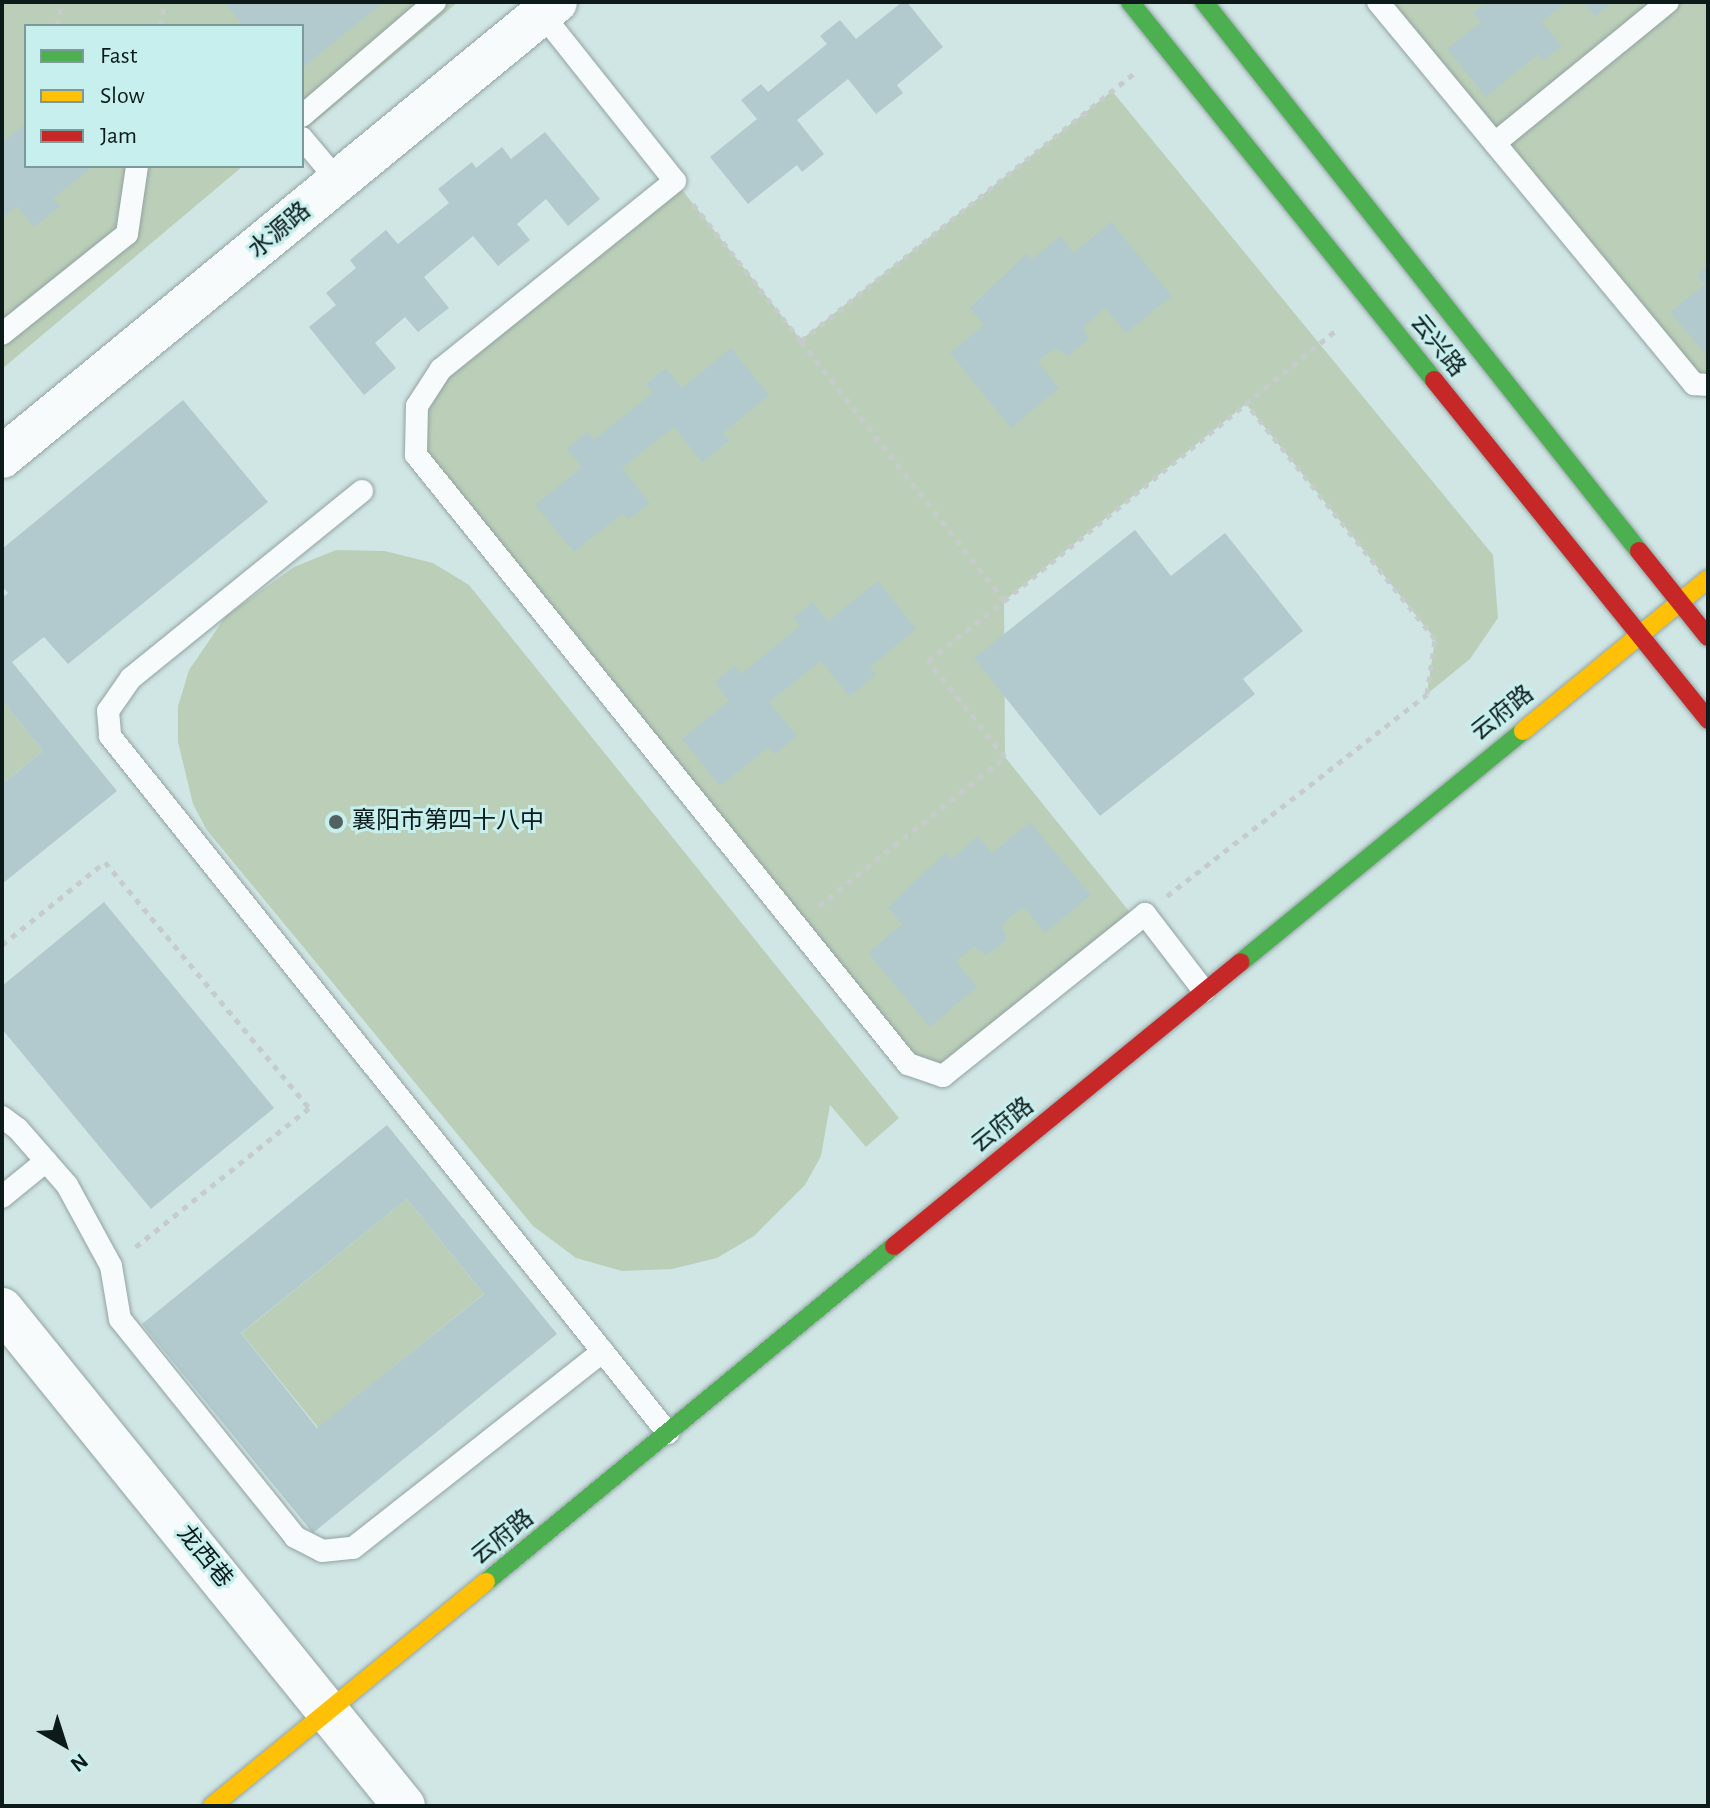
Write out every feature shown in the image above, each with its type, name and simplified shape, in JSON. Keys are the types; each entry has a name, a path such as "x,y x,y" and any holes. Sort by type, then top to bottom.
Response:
{"street":[{"name":"云兴路","path":"1130,2 1708,720"},
{"name":"云兴路","path":"1204,2 1708,637"},
{"name":"水源路","path":"2,457 549,8"},
{"name":"云府路","path":"212,1806 1708,579"},
{"name":"龙西巷","path":"2,1309 404,1806"}],"lane":[{"path":"304,114 435,2"},
{"path":"1378,2 1694,384 1708,385"},
{"path":"1495,143 1668,2"},
{"path":"549,8 675,181 441,369 417,406 416,455 908,1064 943,1076 1145,914 1204,991"},
{"path":"304,140 339,182"},
{"path":"2,334 127,234 137,168"},
{"path":"362,491 131,678 108,711 110,736 668,1433"},
{"path":"2,1117 67,1185 111,1266 120,1319 295,1537 322,1551 353,1548 603,1351"},
{"path":"2,1197 46,1161"}],"path":[{"path":"57,24 62,2"},
{"path":"160,24 165,2"},
{"path":"801,341 1166,47"},
{"path":"675,181 1004,601"},
{"path":"795,925 1005,757 928,661 1371,302"},
{"path":"1145,914 1427,694 1435,639 1246,403"},
{"path":"2,945 105,862 309,1108 111,1266"}],"green space":[{"path":"2,2 458,2 304,131 304,24 24,24 24,168 241,168 2,369"},
{"path":"1378,2 1708,2 1708,385"},
{"path":"1112,91 1493,555 1498,618 1470,659 1427,694 1435,639 1246,404 1004,601 1005,757 1137,921 943,1076 908,1064 416,455 417,406 441,369 675,181 801,340"},
{"path":"336,550 385,551 433,563 469,585 899,1118 866,1147 830,1105 821,1156 805,1185 754,1236 717,1258 672,1269 622,1271 576,1258 533,1226 206,829 193,804 178,742 178,706 189,670 226,616 294,567"},
{"path":"2,700 43,751 2,784"},
{"path":"407,1199 484,1294 318,1428 241,1333"}],"building":[{"path":"224,2 384,2 304,66 304,24 241,24"},
{"path":"902,2 907,2 943,47 897,85 903,93 876,114 848,79 797,120 824,154 802,172 797,165 748,204 710,157 757,119 741,100 761,84 768,92 827,44 820,36 840,20 856,39"},
{"path":"1486,2 1566,2 1542,22 1562,46 1543,61 1538,54 1486,97 1447,49 1481,22 1473,13"},
{"path":"1583,2 1613,2 1595,16"},
{"path":"24,125 24,168 91,168 54,198 60,206 34,227 17,206 2,218 2,143"},
{"path":"545,132 600,199 568,226 546,199 517,224 530,240 498,266 473,236 424,277 449,308 418,332 405,317 375,343 396,368 364,395 309,327 336,305 326,293 356,268 350,260 386,230 398,244 449,203 438,189 472,162 476,168 502,147 511,159"},
{"path":"1111,222 1172,296 1126,333 1105,308 1084,326 1088,340 1068,356 1055,348 1038,362 1059,388 1011,428 950,353 984,325 970,308 1027,253 1032,260 1060,236 1074,253"},
{"path":"1708,266 1708,357 1670,312 1705,284 1697,275"},
{"path":"731,348 769,395 723,433 729,441 702,462 674,427 622,468 650,503 628,520 623,513 574,552 535,505 582,467 567,449 587,432 594,440 653,392 646,384 666,368 682,388"},
{"path":"183,400 268,502 68,664 44,637 12,662 117,791 2,884 2,784 43,751 2,700 2,598 8,593 2,586 2,549"},
{"path":"1135,530 1171,576 1225,533 1303,631 1243,679 1255,694 1100,816 974,658"},
{"path":"878,581 916,629 870,667 876,675 849,696 821,661 769,702 797,736 775,754 769,747 720,786 682,739 729,701 715,682 734,666 741,674 800,626 793,618 813,602 828,621"},
{"path":"1030,822 1091,895 1045,933 1023,907 1002,925 1007,940 987,955 974,947 956,961 977,987 930,1027 868,953 902,924 888,907 945,853 951,859 978,836 992,853"},
{"path":"104,902 274,1108 151,1209 2,1029 2,986"},
{"path":"387,1125 557,1334 313,1533 142,1324","holes":["407,1199 484,1294 317,1428 241,1333"]}],"traffic: fast":[{"path":"1130,2 1434,380"},
{"path":"1204,2 1639,551"},
{"path":"1241,962 1523,731"},
{"path":"486,1582 894,1246"}],"traffic: slow":[{"path":"1523,731 1708,579"},
{"path":"212,1806 486,1582"}],"traffic: jam":[{"path":"1434,380 1708,720"},
{"path":"1639,551 1708,637"},
{"path":"894,1246 1241,962"}],"place":[{"name":"襄阳市第四十八中","path":"336,822"}]}
